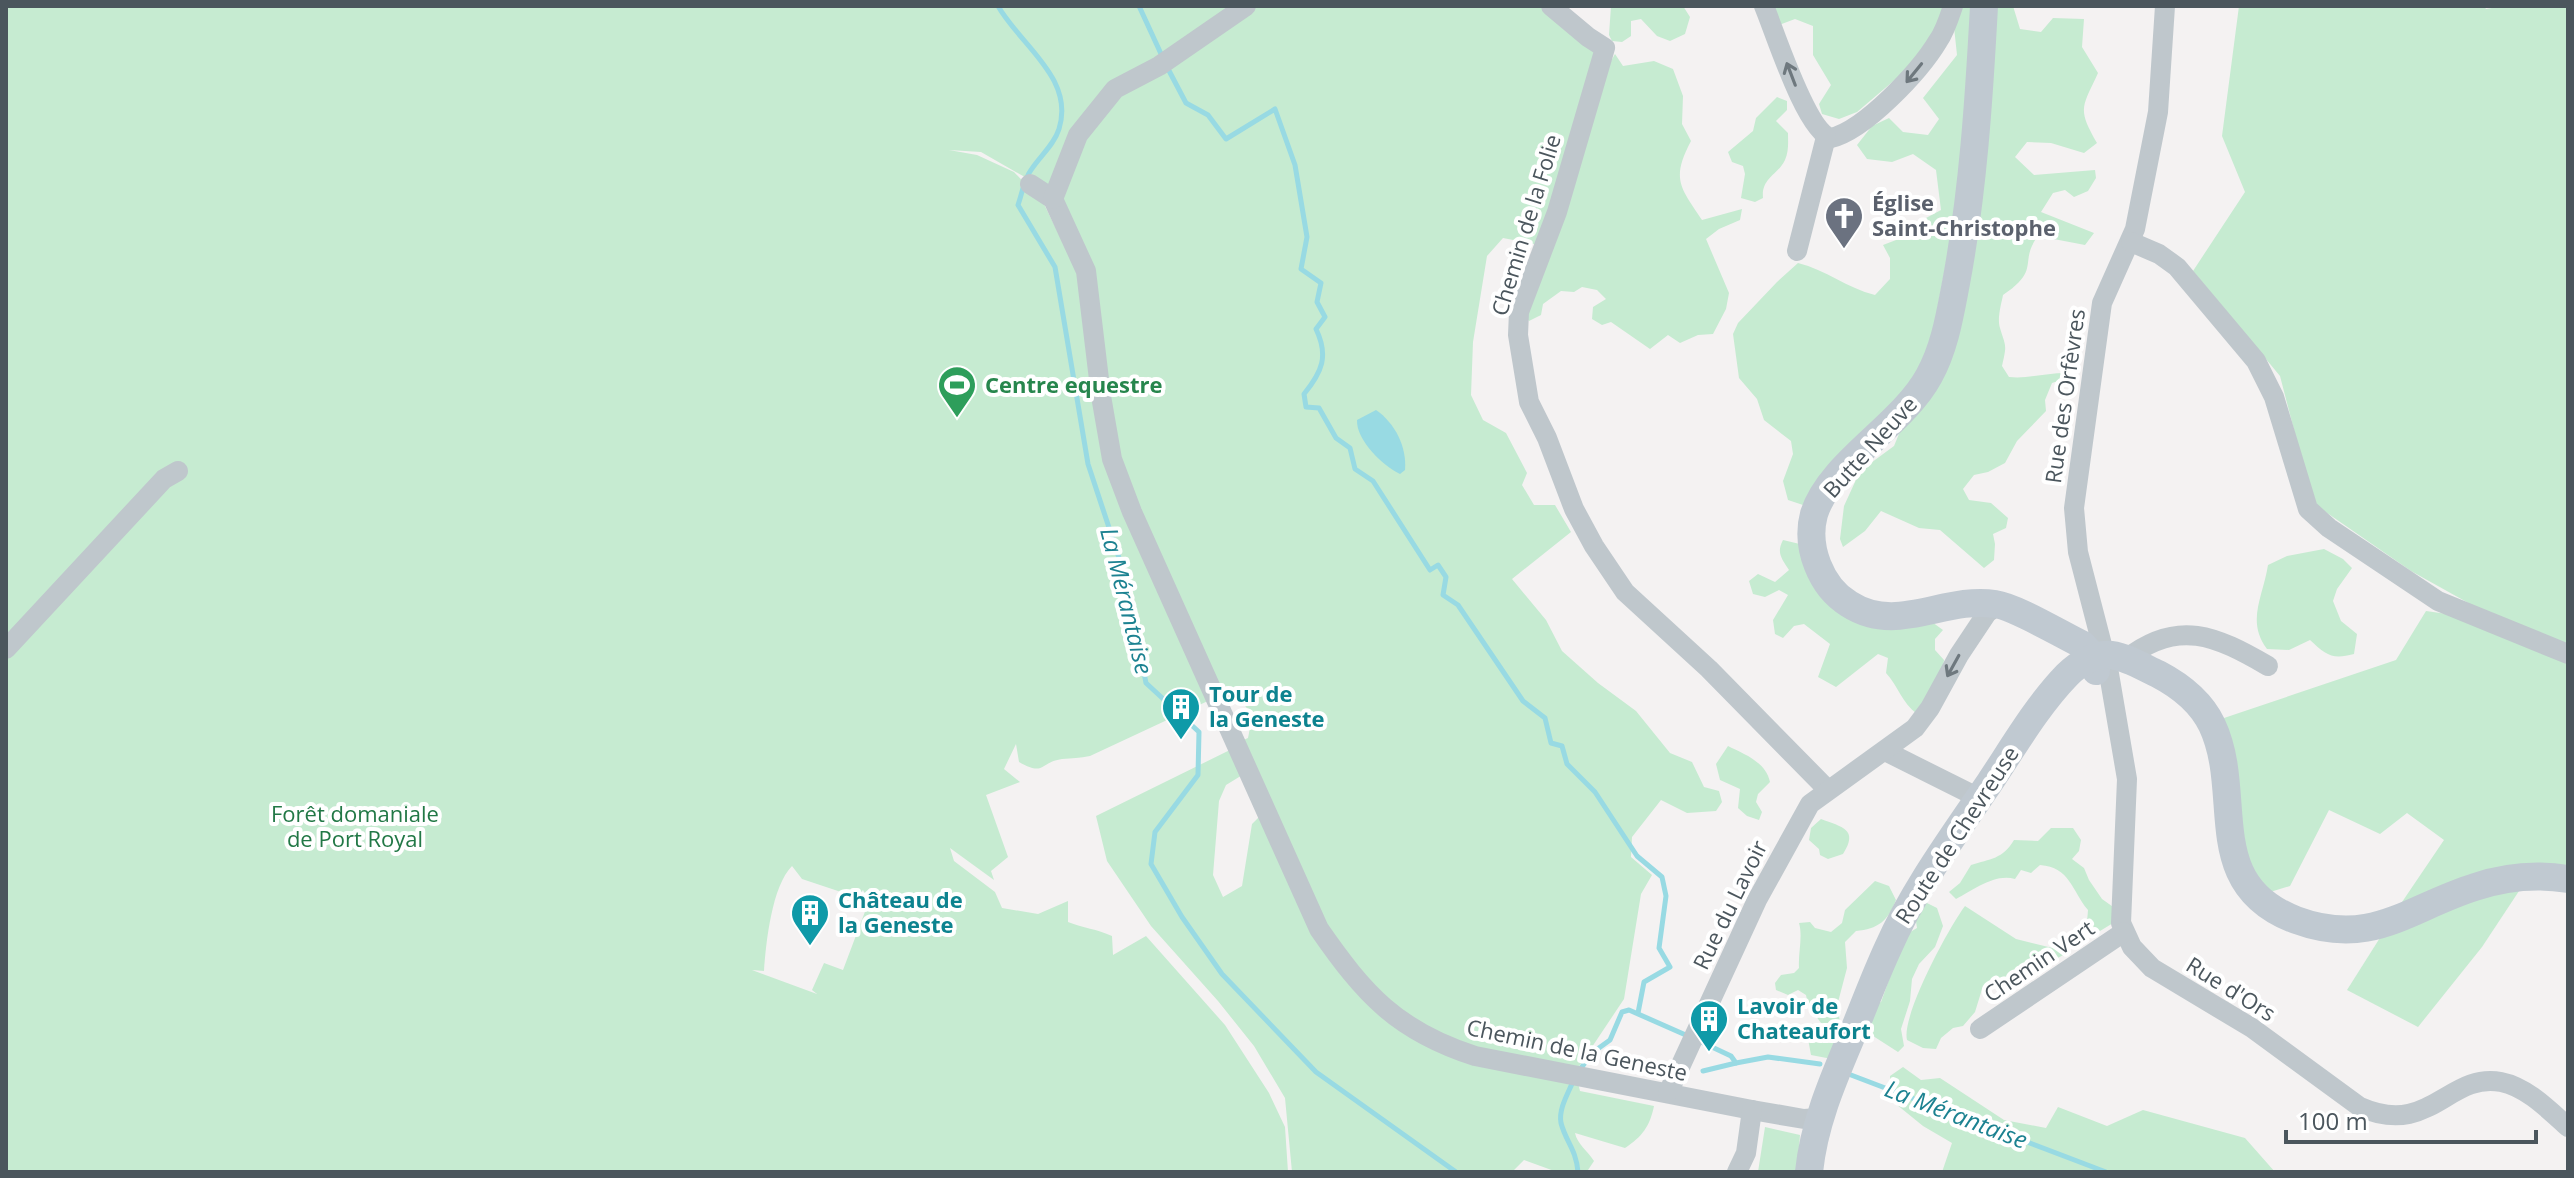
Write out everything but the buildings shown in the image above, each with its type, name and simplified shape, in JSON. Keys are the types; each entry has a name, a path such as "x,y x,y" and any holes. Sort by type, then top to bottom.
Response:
{"main road":[{"name":"Butte Neuve","path":"1984,6 1967,216 1947,327 1940,350 1917,397 1830,486 1814,515 1811,531 1817,565 1826,581 1836,594 1862,612 1878,617 1911,617 1952,604 1999,604 2107,658 2185,691 2211,723 2221,756 2228,834 2235,863 2248,886 2276,910 2315,925 2368,929 2405,917 2472,888 2498,881 2528,876 2568,879"},
{"name":"Route de Chevreuse","path":"1809,1172 1818,1118 1895,932 1931,870 2039,709 2065,677 2107,658"}],"street":[{"path":"1030,184 1053,199 1078,135 1115,89 1165,62 1246,6"},
{"name":"Chemin de la Folie","path":"1551,6 1605,48 1557,212 1519,312 1518,335 1529,402 1547,438 1574,509 1625,592 1709,669 1827,789"},
{"path":"1764,6 1797,89 1818,130 1826,137 1841,135 1857,125 1910,80 1939,40 1953,6"},
{"name":"Rue des Orfèvres","path":"2107,658 2078,552 2074,508 2100,313 2111,278 2131,242 2158,112 2165,6"},
{"path":"1797,251 1826,137"},
{"name":"Chemin de la Geneste","path":"1053,199 1086,271 1101,396 1117,472 1187,637 1319,929 1350,974 1394,1017 1421,1035 1475,1056 1752,1110 1804,1119 1818,1118"},
{"path":"2131,242 2159,254 2177,267 2256,361 2274,397 2308,509 2329,528 2438,601 2568,654"},
{"path":"6,649 164,479 178,471"},
{"name":"Rue du Lavoir","path":"1668,1093 1757,900 1810,804 1915,728 1987,613 1999,604"},
{"path":"2124,932 2120,902 2127,779 2107,658 2157,639 2184,634 2231,644 2268,666"},
{"path":"1885,751 1979,798"},
{"name":"Chemin Vert","path":"1980,1029 2124,932"},
{"name":"Rue d'Ors","path":"2124,932 2140,958 2152,968 2252,1028 2367,1111 2393,1117 2409,1115 2464,1088 2482,1082 2500,1081 2529,1095 2568,1127"},
{"path":"1737,1172 1746,1153 1752,1110"}],"green space":[{"name":"Forêt domaniale de Port Royal","path":"6,6 1235,6 1113,85 1051,192 981,152 949,150 977,155 1014,172 1043,202 1085,288 1108,455 1210,700 1090,756 1062,759 1038,768 1019,762 1016,744 1004,769 1020,782 986,795 1008,857 991,871 994,880 950,848 954,861 995,892 1002,908 1038,914 1068,901 1068,922 1112,936 1113,955 1146,936 1225,1025 1269,1093 1285,1127 1288,1172 6,1172","holes":["792,866 802,879 856,897 863,890 869,901 843,970 824,963 812,990 817,994 752,970 764,971 771,915 785,875"]},
{"path":"1256,6 1544,6 1599,47 1539,245 1503,238 1487,256 1473,342 1471,395 1483,420 1506,433 1527,473 1522,485 1534,505 1555,505 1571,532 1512,579 1546,620 1562,651 1636,711 1670,753 1692,762 1704,787 1719,791 1722,802 1716,811 1687,813 1661,800 1632,837 1631,857 1652,875 1641,894 1624,999 1576,1071 1453,1045 1388,1007 1333,943 1239,742 1248,738 1249,712 1242,703 1218,694 1120,470 1103,382 1058,197 1084,134 1119,93"},
{"path":"1611,6 1683,6 1690,17 1685,34 1670,41 1657,36 1641,19 1631,21 1631,36 1622,42 1612,41 1609,35"},
{"path":"1772,6 1947,6 1931,37 1904,72 1857,112 1839,119 1822,114 1819,104 1831,85 1813,55 1813,26 1795,19 1779,25"},
{"path":"1962,6 1975,6 1966,157 1928,358 1911,393 1803,505 1788,500 1783,481 1793,454 1791,441 1764,420 1757,399 1739,378 1733,334 1738,323 1798,263 1875,295 1890,279 1890,258 1883,245 1909,235 1926,218 1941,210 1936,170 1913,154 1892,162 1867,159 1857,145 1872,126 1889,118 1903,132 1928,135 1939,119 1923,98 1957,55 1954,27"},
{"path":"1994,6 2013,6 2020,29 2041,32 2053,18 2084,19 2082,47 2098,73 2085,101 2084,115 2097,143 2084,153 2051,143 2027,142 2015,157 2034,175 2095,170 2096,178 2088,191 2074,197 2065,190 2053,193 2041,212 2094,233 2085,245 2038,236 2032,245 2026,272 2003,295 1999,320 2005,346 2002,366 2009,377 2066,373 2064,379 2052,383 2045,400 2046,411 2017,441 2005,463 1974,475 1963,489 1969,500 1991,503 2008,518 2006,528 1993,534 1994,560 1984,568 1940,530 1919,528 1881,511 1865,531 1843,547 1840,539 1844,506 1860,471 1894,446 1906,417 1928,389"},
{"path":"2239,6 2484,6 2486,9 2568,6 2568,645 2472,605 2411,571 2317,506 2280,376 2193,271 2245,192 2222,136"},
{"path":"1615,54 1623,66 1654,61 1673,69 1683,96 1682,124 1691,141 1681,165 1681,182 1702,220 1742,209 1740,220 1706,239 1729,293 1726,309 1713,334 1698,335 1680,343 1668,335 1650,349 1611,322 1602,325 1592,319 1593,307 1606,299 1597,290 1582,287 1574,292 1561,291 1543,304 1541,315 1529,321 1523,312 1603,75"},
{"path":"1777,97 1787,101 1787,110 1776,121 1788,133 1787,153 1782,165 1767,181 1763,198 1755,202 1741,198 1745,174 1743,166 1732,162 1728,152 1753,131 1756,118"},
{"path":"1783,540 1804,545 1835,600 1925,617 1943,630 1935,639 1935,650 1944,660 1940,683 1917,714 1886,673 1888,658 1878,654 1836,687 1818,677 1830,644 1804,624 1794,626 1783,638 1775,634 1773,620 1788,595 1779,590 1765,597 1753,594 1749,581 1758,574 1775,582 1789,570 1780,552"},
{"path":"2324,549 2352,568 2337,589 2333,601 2341,621 2357,634 2354,654 2330,655 2310,640 2289,650 2267,649 2261,639 2257,619 2268,565 2287,556"},
{"path":"2426,611 2447,614 2568,663 2568,866 2400,905 2444,840 2407,813 2380,834 2329,810 2290,886 2267,893 2242,848 2224,718 2396,660"},
{"path":"1728,746 1754,760 1768,775 1770,782 1758,794 1756,802 1762,812 1759,820 1747,816 1738,808 1740,789 1720,780 1716,764"},
{"path":"1234,748 1244,774 1226,785 1219,801 1213,875 1223,897 1242,886 1252,824 1261,815 1281,856 1384,1016 1578,1083 1580,1091 1654,1106 1641,1135 1625,1148 1575,1133 1594,1161 1588,1170 1557,1172 1524,1160 1512,1172 1292,1172 1285,1098 1254,1046 1151,926 1107,861 1096,816"},
{"path":"1821,819 1849,834 1848,846 1843,854 1828,859 1820,855 1819,849 1809,840 1811,828"},
{"path":"2051,828 2073,828 2081,840 2079,851 2072,859 2084,868 2102,899 2116,909 2118,920 2100,931 2087,922 2088,910 2069,881 2058,870 2040,865 2031,873 2021,870 2015,879 1992,880 1956,899 1949,892 1960,883 1971,865 2001,855 2014,840 2038,841"},
{"path":"1875,881 1889,886 1896,900 1881,923 1856,931 1845,942 1847,968 1837,1006 1840,1022 1832,1059 1811,1055 1808,1039 1821,1023 1808,1005 1806,995 1798,990 1788,995 1776,990 1775,983 1781,975 1794,973 1799,968 1799,923 1810,922 1815,928 1831,932 1842,923 1845,910"},
{"path":"2521,888 2482,947 2418,1027 2347,990 2383,933 2496,892"},
{"path":"1923,901 1937,908 1943,926 1935,947 1919,964 1912,979 1910,1001 1901,1029 1904,1046 1898,1052 1870,1034 1870,1006 1881,1002 1905,935 1917,928 1915,915"},
{"path":"1965,906 2016,939 2069,952 2031,972 1983,986 1975,1012 1963,1026 1953,1028 1941,1038 1936,1049 1923,1048 1907,1040 1911,1012 1938,951"},
{"path":"1903,1067 1921,1080 1940,1078 2004,1120 2046,1128 2058,1107 2107,1126 2143,1110 2245,1138 2275,1172 1942,1172 1952,1143 1923,1126 1891,1100 1890,1076"},
{"path":"1765,1127 1800,1135 1797,1172 1758,1172"}],"water":[{"path":"1376,410 1389,422 1402,444 1405,470 1400,474 1372,452 1358,428 1357,420"}],"waterway":[{"name":"La Mérantaise","path":"998,6 1043,63 1059,94 1062,111 1057,135 1029,174 1018,205 1055,267 1088,464 1124,573 1146,683 1199,732 1198,775 1155,832 1151,864 1182,917 1222,974 1316,1072 1456,1172"},
{"name":"La Mérantaise","path":"1139,6 1162,56"},
{"name":"La Mérantaise","path":"1166,65 1186,103 1208,115 1226,139 1275,109 1295,165 1307,237 1301,269 1321,283 1317,302 1325,317 1316,329 1322,347 1322,363 1304,394 1306,407 1319,408 1336,438 1350,448 1355,469 1373,481 1430,570 1438,565 1446,577 1443,595 1458,605 1523,701 1545,718 1551,743 1562,746 1567,764 1595,792 1637,856 1662,877 1666,896 1659,948 1670,967 1644,982 1638,1013"},
{"name":"La Mérantaise","path":"1579,1071 1592,1053 1610,1040 1622,1012 1629,1010 1688,1036"},
{"name":"La Mérantaise","path":"1697,1040 1731,1056 1736,1063 1768,1057 1820,1064"},
{"path":"1703,1071 1736,1063"},
{"name":"La Mérantaise","path":"1851,1075 2106,1172"},
{"name":"La Mérantaise","path":"1574,1079 1560,1118 1578,1172"}],"place":[{"name":"Église Saint-Christophe","path":"1844,250"},
{"name":"Centre equestre","path":"957,419"},
{"name":"Tour de la Geneste","path":"1181,741"},
{"name":"Château de la Geneste","path":"810,947"},
{"name":"Lavoir de Chateaufort","path":"1709,1053"}]}
